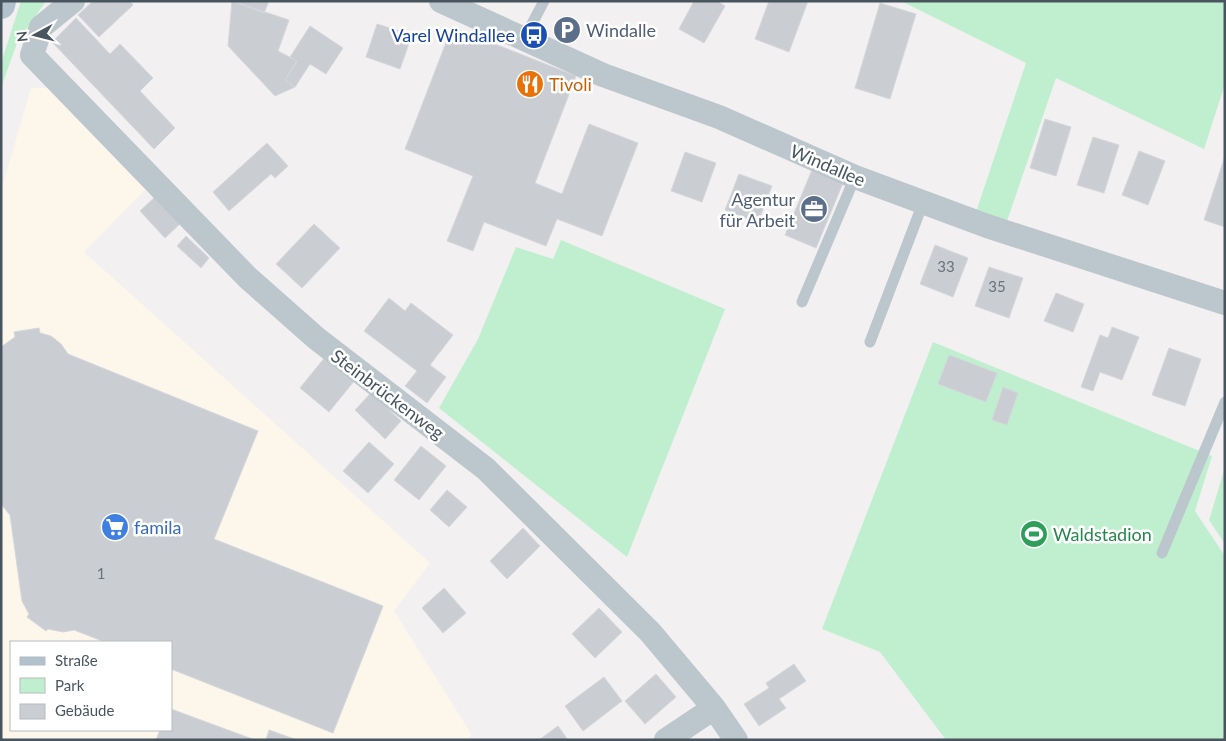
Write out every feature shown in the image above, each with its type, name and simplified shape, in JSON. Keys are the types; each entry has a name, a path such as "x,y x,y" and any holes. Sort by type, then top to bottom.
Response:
{"street":[{"name":"Steinbrückenweg","path":"73,1 41,27 32,55 248,277 316,338 486,469 650,632 714,708 736,740"},
{"name":"Windallee","path":"441,1 603,75 719,117 855,177 987,226 1225,303"},
{"path":"666,740 714,708"}],"lane":[{"path":"524,39 544,1"},
{"path":"802,302 855,177"},
{"path":"870,342 923,203"},
{"path":"1162,553 1225,402"}],"shaded area":[{"path":"31,88 54,88 147,188 84,252 430,563 394,611 472,735 466,740 1,740 1,191"}],"green space":[{"path":"21,1 46,1 17,43 1,88 1,63"},
{"path":"901,1 1225,1 1225,84 1204,149 1056,78 1006,224 976,212 1026,63"},
{"path":"561,240 725,309 627,557 439,408 478,339 516,247 553,259"},
{"name":"Waldstadion","path":"933,342 1212,456 1195,511 1225,556 1225,740 946,740 880,652 822,629"},
{"path":"1225,467 1225,544 1209,520"}],"building":[{"path":"93,1 130,1 133,5 99,37 78,15"},
{"path":"232,1 289,20 278,51 297,61 285,80 295,87 275,96 228,46"},
{"path":"233,1 269,1 264,13"},
{"path":"694,1 717,1 725,6 704,43 679,29"},
{"path":"769,1 808,1 789,52 755,39"},
{"path":"880,3 916,14 890,99 855,88"},
{"path":"76,18 110,54 120,44 153,78 140,91 175,128 154,149 52,42"},
{"path":"377,24 412,35 400,69 366,57"},
{"path":"310,26 343,48 326,74 310,64 295,87 285,80 297,61 290,57"},
{"path":"452,27 576,76 535,183 562,194 589,124 638,143 602,236 557,219 546,246 484,222 473,251 447,241 473,176 405,149"},
{"path":"1045,119 1071,127 1056,176 1030,168"},
{"path":"1093,137 1119,145 1104,193 1077,185"},
{"path":"267,143 288,166 275,178 271,174 229,211 213,192"},
{"path":"1139,151 1165,161 1148,205 1122,195"},
{"path":"685,152 716,163 702,202 671,191"},
{"path":"1225,156 1225,227 1204,220"},
{"name":"Agentur für Arbeit","path":"812,170 843,183 816,248 785,235"},
{"path":"739,174 772,186 758,223 725,210"},
{"path":"157,195 183,221 165,238 140,211"},
{"path":"314,224 340,248 302,288 276,264"},
{"path":"186,236 209,258 201,268 177,246"},
{"path":"935,245 968,258 953,297 920,284"},
{"path":"989,267 1023,278 1009,318 975,306"},
{"path":"1056,293 1084,304 1073,332 1044,321"},
{"path":"389,298 405,311 411,303 453,335 430,365 446,377 427,403 405,386 417,371 364,331"},
{"path":"1112,327 1139,337 1122,380 1100,372 1093,391 1081,387 1100,335 1108,338"},
{"name":"famila","path":"39,328 40,333 51,336 61,344 68,354 258,431 214,539 383,606 333,733 172,669 172,641 102,641 74,630 63,632 48,629 46,631 27,617 29,614 22,601 10,515 1,504 1,347 15,337 14,332"},
{"path":"1169,348 1201,359 1185,406 1152,395"},
{"path":"949,355 997,373 986,402 938,384"},
{"path":"326,356 355,380 329,412 300,388"},
{"path":"1003,387 1018,393 1007,425 992,420"},
{"path":"371,393 401,421 385,439 355,410"},
{"path":"369,442 394,464 368,493 343,471"},
{"path":"421,446 446,466 419,500 394,480"},
{"path":"447,490 467,507 449,527 430,510"},
{"path":"523,528 540,546 507,579 490,561"},
{"path":"444,588 466,613 443,633 422,608"},
{"path":"599,608 622,632 595,658 572,634"},
{"path":"794,664 806,681 779,699 786,708 759,726 744,704 769,688 766,683"},
{"path":"656,674 676,697 645,724 625,701"},
{"path":"604,677 622,701 583,731 565,706"},
{"path":"172,709 255,740 156,740 160,731 172,731"},
{"path":"558,726 568,740 539,740"},
{"path":"269,730 294,739 294,740 266,740"}],"place":[{"name":"Windalle","path":"567,30"},
{"name":"Varel Windallee","path":"534,35"},
{"name":"Tivoli","path":"530,84"},
{"name":"Agentur für Arbeit","path":"814,209"},
{"name":"famila","path":"115,527"},
{"name":"Waldstadion","path":"1034,534"}]}
